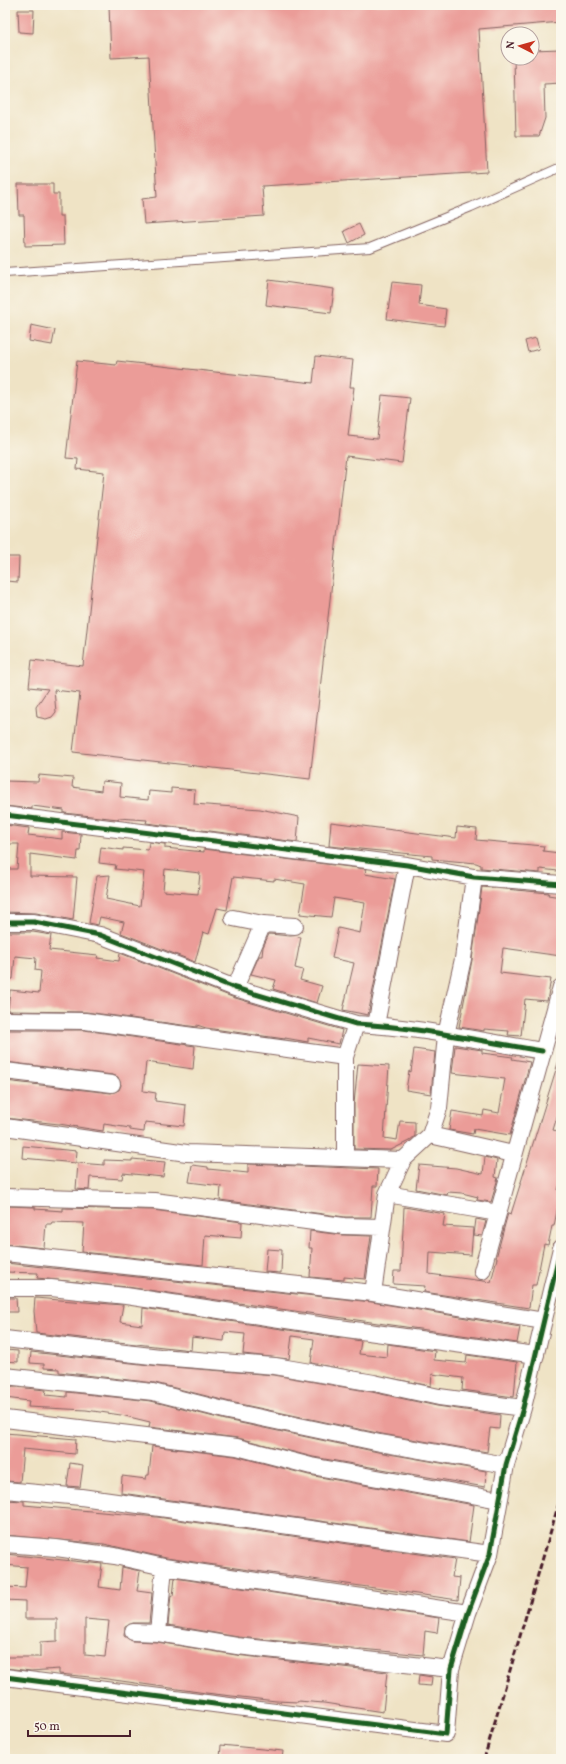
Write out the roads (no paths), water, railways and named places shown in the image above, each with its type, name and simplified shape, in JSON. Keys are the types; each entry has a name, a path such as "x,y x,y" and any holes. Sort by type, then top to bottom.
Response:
{"street":[{"path":"5,815 407,865 474,877 561,884"},
{"path":"376,1025 407,865"},
{"path":"373,1293 381,1227 387,1194 403,1160 430,1135 439,1108 446,1035 463,959 474,877"},
{"path":"233,918 262,924 295,926"},
{"path":"5,922 34,922 100,934 235,988 356,1024 376,1025 446,1035 542,1051"},
{"path":"235,988 262,924"},
{"path":"482,1271 513,1154 561,987"},
{"path":"5,1020 85,1021 345,1057"},
{"path":"345,1157 345,1057 356,1024"},
{"path":"5,1071 112,1084"},
{"path":"5,1127 187,1153 403,1160"},
{"path":"430,1135 513,1154"},
{"path":"387,1194 498,1213"},
{"path":"5,1197 154,1201 344,1226 381,1227"},
{"path":"5,1677 446,1734 451,1669 468,1613 490,1554 506,1465 523,1408 561,1248"},
{"path":"5,1253 373,1293 544,1321"},
{"path":"5,1288 51,1288 126,1296 332,1327 536,1355"},
{"path":"5,1339 160,1356 275,1366 374,1383 438,1397 523,1408"},
{"path":"5,1376 153,1392 228,1411 372,1441 506,1465"},
{"path":"5,1418 237,1447 311,1466 499,1500"},
{"path":"5,1490 81,1497 490,1554"},
{"path":"5,1544 56,1548 115,1556 164,1567 468,1613"},
{"path":"158,1633 164,1567"},
{"path":"133,1632 158,1633 237,1646 451,1669"}],"lane":[{"path":"5,273 370,248 471,207 561,167"}],"railway":[{"path":"484,1759 561,1496"}]}
